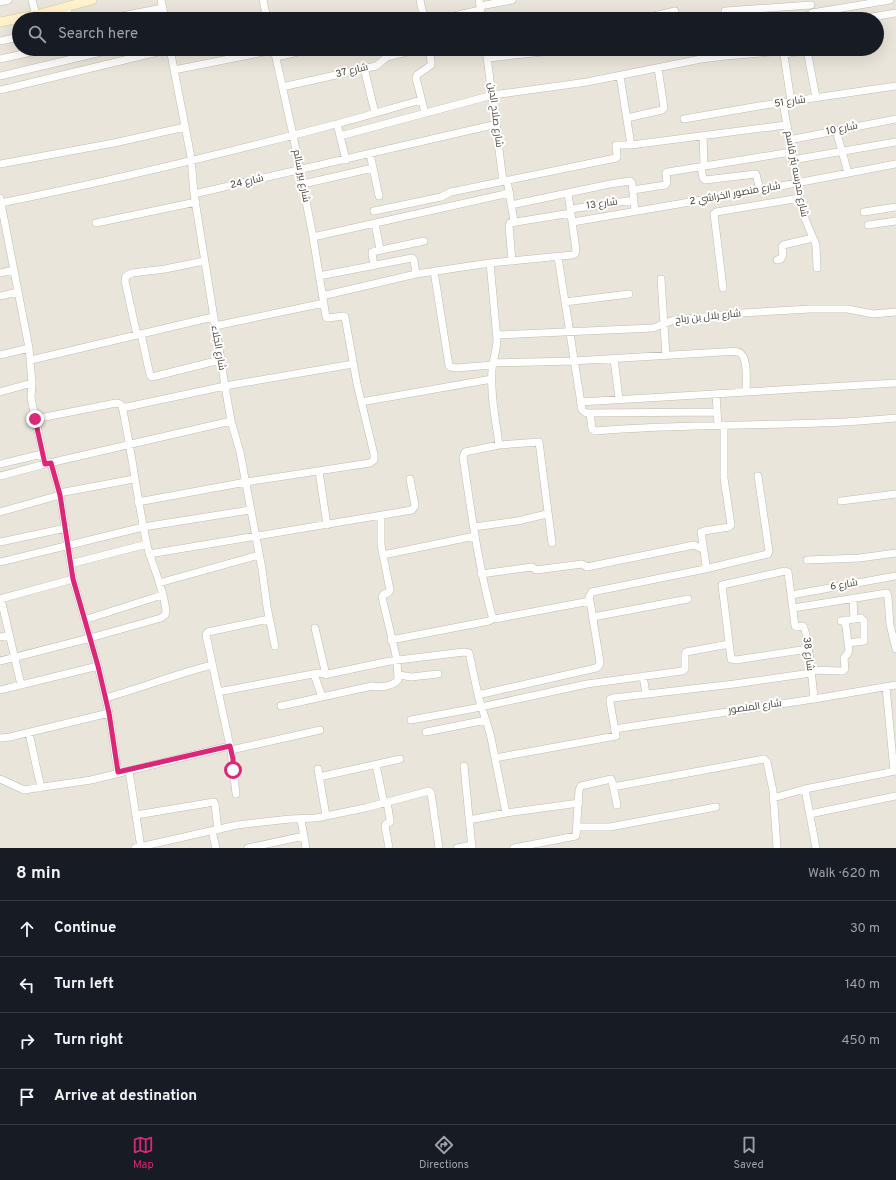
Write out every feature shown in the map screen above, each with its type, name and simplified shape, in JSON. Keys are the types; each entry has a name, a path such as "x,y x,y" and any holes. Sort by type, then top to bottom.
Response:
{"street":[{"path":"0,2 8,0"},
{"path":"32,0 35,12"},
{"path":"44,12 89,0"},
{"path":"161,0 164,12"},
{"path":"263,0 266,12"},
{"path":"420,0 423,12"},
{"path":"460,12 480,5 512,0"},
{"path":"832,12 890,0"},
{"path":"725,11 812,2"},
{"path":"67,6 68,12"},
{"path":"142,12 163,8"},
{"path":"884,15 896,13"},
{"path":"0,22 12,19"},
{"path":"0,41 12,38"},
{"path":"0,59 14,56"},
{"path":"0,76 72,56"},
{"path":"0,90 141,56"},
{"name":"شارع الجلاء","path":"171,56 191,161 194,194 220,360 231,421 240,452 246,482 269,619 275,646"},
{"path":"174,70 252,56"},
{"name":"شارع بير سالم","path":"275,56 303,184 327,318 343,316 345,318 354,364"},
{"name":"شارع 37","path":"282,87 376,66 387,57 391,56"},
{"path":"425,113 416,76 431,65 430,56"},
{"path":"488,58 506,56"},
{"path":"340,136 493,95 587,82 726,56"},
{"path":"784,56 791,101"},
{"path":"811,56 816,98"},
{"name":"شارع صلاح الدين","path":"488,58 505,180 510,193 514,221"},
{"path":"364,68 375,113"},
{"path":"627,118 664,108 658,68"},
{"path":"620,76 631,145"},
{"name":"شارع 51","path":"684,119 791,101 896,86"},
{"path":"118,772 109,713 98,666 73,579 60,494 48,463 42,454 31,398 31,360 14,270 2,224 0,201 76,188 191,161 337,124 421,100"},
{"name":"شارع مدرسه بئر قاسم","path":"782,103 803,214 814,238 817,250 817,268"},
{"name":"شارع 10","path":"789,140 896,119"},
{"path":"337,124 346,160"},
{"name":"شارع 24","path":"194,194 497,124"},
{"path":"374,211 440,197 449,192 616,158 616,145 631,145 786,125"},
{"path":"0,164 114,143 185,127"},
{"path":"836,130 848,173"},
{"path":"703,136 702,176 705,180 756,174 758,176 760,190"},
{"path":"792,160 896,142"},
{"path":"633,190 665,185 667,183 667,172 791,152"},
{"path":"370,154 379,196"},
{"name":"شارع منصور الخراشي 2","path":"573,222 760,190 896,164"},
{"path":"303,184 373,168"},
{"path":"511,205 629,181 632,182 635,211"},
{"path":"313,237 510,193"},
{"path":"215,326 416,274 490,263 572,255 576,252 568,193"},
{"path":"723,288 714,214 716,212 800,198"},
{"name":"شارع 13","path":"514,221 634,200"},
{"path":"96,223 196,202"},
{"path":"864,212 896,207"},
{"path":"512,261 509,226 510,222 514,221"},
{"path":"868,225 896,221"},
{"path":"375,223 380,250"},
{"path":"777,260 781,260 783,245 814,238"},
{"path":"374,266 372,253 424,241"},
{"path":"558,257 582,410 590,414 717,412"},
{"path":"319,276 412,258 414,260 416,274"},
{"path":"204,261 132,274 126,276 125,281 152,377 220,360"},
{"path":"490,263 497,335 497,347 493,364 492,379 499,445"},
{"path":"0,273 14,270"},
{"path":"434,271 449,366 451,367 456,368 493,364 739,352 743,355 746,363 746,392"},
{"path":"661,279 666,356"},
{"path":"0,296 18,292"},
{"path":"564,302 629,294"},
{"name":"شارع بلال بن رباح","path":"497,335 653,328 674,320 742,313 810,309 848,309 873,314 896,312"},
{"path":"31,360 213,317"},
{"path":"0,355 29,348"},
{"path":"614,359 619,399"},
{"path":"122,408 225,386 354,364 361,402 374,454 373,462 370,464 246,482 138,502"},
{"path":"361,402 492,379"},
{"path":"0,392 32,383"},
{"path":"580,402 896,383"},
{"path":"705,569 700,536 702,531 729,527 731,525 724,478 721,425 717,412 716,394"},
{"path":"0,661 90,638 163,617 166,612 149,554 143,527 122,408 120,404 116,403 35,419"},
{"path":"590,414 592,429 595,431 721,425 773,425 896,418"},
{"path":"0,476 48,463 231,421"},
{"path":"494,618 492,616 481,574 463,454 499,445 539,442 547,514 552,543"},
{"path":"0,464 42,454"},
{"path":"320,471 327,525"},
{"path":"478,695 598,667 600,662 590,601 592,592 705,569 768,554 769,551 758,476"},
{"path":"0,512 60,494 134,479"},
{"path":"149,554 412,510 414,508 410,479"},
{"path":"841,501 896,494"},
{"path":"0,562 143,527 250,510"},
{"path":"474,527 516,521 547,514"},
{"path":"281,706 372,686 378,688 396,683 398,680 399,675 397,660 382,597 390,590 383,555 381,516"},
{"path":"0,542 66,528"},
{"path":"383,555 475,536"},
{"path":"70,564 147,544"},
{"path":"481,574 532,567 536,570 582,564 587,567 694,545 703,549"},
{"path":"807,560 860,558 896,553"},
{"path":"159,584 259,555"},
{"name":"شارع 38","path":"729,644 722,584 788,571 795,626 805,628 814,699"},
{"name":"شارع 6","path":"791,595 896,576"},
{"path":"21,685 1,599 73,579"},
{"path":"793,608 886,593 893,615 890,625 896,649"},
{"path":"84,620 162,595"},
{"path":"853,598 854,619"},
{"path":"593,617 688,599"},
{"path":"392,640 489,621 494,618 590,601"},
{"path":"495,758 616,736 610,702 610,699 613,698 734,684 811,672 843,670 845,666 844,658 849,652 843,620 861,618 864,621 865,640 863,642 848,644"},
{"path":"236,794 231,748 206,637 207,634 269,619"},
{"path":"315,628 326,675"},
{"path":"0,638 9,635"},
{"path":"411,720 586,684 682,671 685,669 686,652 729,644 730,658 732,660 808,649"},
{"path":"218,692 318,673 326,675 397,660 464,652 469,653 478,695 486,720 495,758 506,813"},
{"path":"105,698 212,665"},
{"path":"0,690 98,666"},
{"path":"314,674 322,697"},
{"path":"399,675 411,678 438,674"},
{"path":"643,676 646,694"},
{"name":"شارع المنصور","path":"614,729 896,685"},
{"path":"773,798 805,789 895,771 886,686"},
{"path":"0,738 10,738 109,713"},
{"path":"426,732 486,720"},
{"path":"0,779 24,790 41,788 91,780 118,772 129,771 320,730"},
{"path":"29,733 41,788"},
{"path":"319,777 400,760"},
{"path":"613,787 764,760 767,762 773,798 777,848"},
{"path":"376,765 390,820 390,822 385,826 389,848"},
{"path":"457,848 472,846 464,766"},
{"path":"318,769 326,816"},
{"path":"129,771 136,815 139,848 215,830 249,824 290,819 302,820 326,816 430,792 439,848"},
{"path":"514,848 574,837 576,835 578,803 581,786 609,779 612,782 617,805"},
{"path":"805,789 816,848"},
{"path":"810,814 896,796"},
{"path":"136,815 214,802 216,848"},
{"path":"469,820 506,813 578,803"},
{"path":"577,827 610,827 716,807"},
{"path":"302,820 306,848"},
{"path":"248,848 304,836"}],"shaded area":[{"path":"0,0 896,0 896,848 0,848"}],"route":[{"path":"35,419 45,464 51,463 60,495 66,528 70,564 76,592 98,666 109,713 118,772 129,771 230,746 234,767 233,770"}]}
